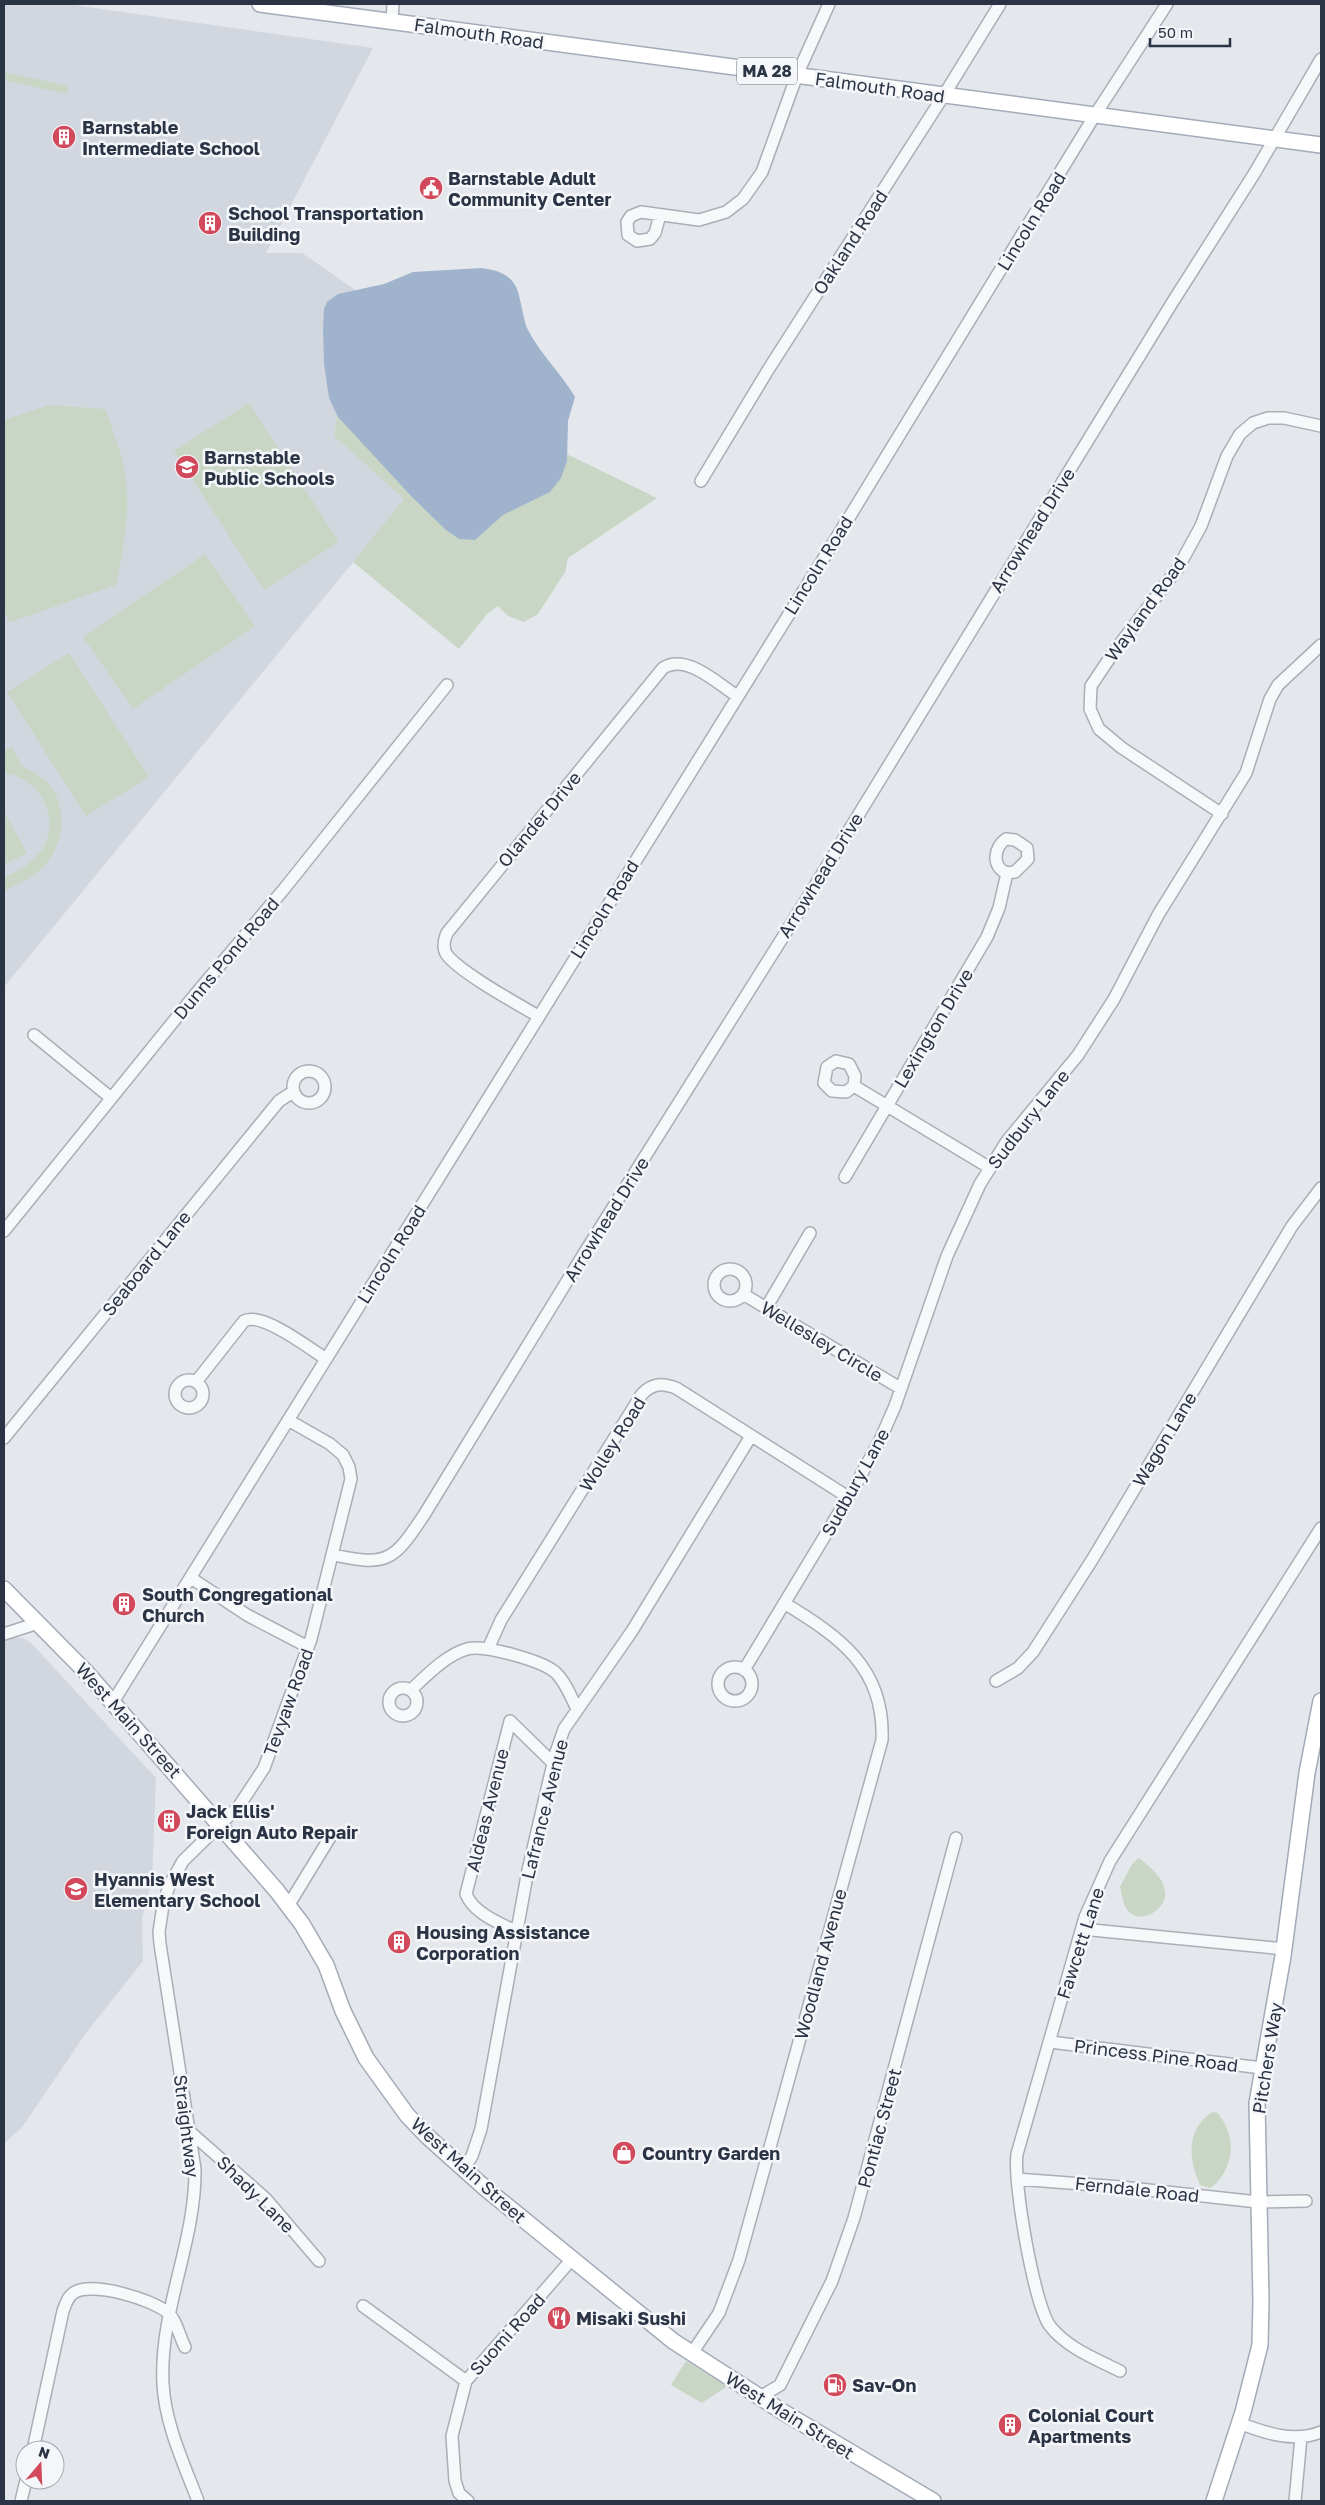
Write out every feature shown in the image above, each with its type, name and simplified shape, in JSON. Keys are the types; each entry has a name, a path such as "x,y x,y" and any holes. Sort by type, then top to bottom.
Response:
{"main road":[{"name":"Falmouth Road","path":"260,4 1321,145"},
{"name":"West Main Street","path":"4,1588 113,1702 302,1924 326,1965 343,2012 366,2058 415,2124 463,2169 659,2330 692,2354 760,2397 933,2501"},
{"name":"Pitchers Way","path":"1214,2501 1239,2423 1260,2345 1261,2301 1256,2114 1262,2068 1284,1949 1307,1772 1321,1702"}],"street":[{"path":"392,22 393,4"},
{"path":"660,215 688,220 708,219 726,212 743,199 762,172 797,75 829,4"},
{"name":"Oakland Road","path":"701,480 768,370 1000,4"},
{"name":"Lincoln Road","path":"113,1702 1095,116 1167,4"},
{"name":"Arrowhead Drive","path":"334,1555 367,1560 383,1560 396,1552 406,1541 810,894 1274,140 1321,59"},
{"name":"Wayland Road","path":"1222,814 1122,748 1100,728 1090,709 1091,686 1178,568 1201,526 1227,456 1240,434 1253,423 1268,418 1284,418 1321,426"},
{"name":"Sudbury Lane","path":"744,1670 880,1440 947,1256 963,1217 990,1168 1007,1141 1063,1074 1104,1017 1158,915 1246,773 1275,690 1289,674 1321,645"},
{"name":"Olander Drive","path":"538,1016 466,970 448,955 444,944 447,933 663,668 672,664 685,664 737,696"},
{"name":"Dunns Pond Road","path":"4,1231 284,889 447,685"},
{"name":"Lexington Drive","path":"845,1177 987,937 999,908 1007,873"},
{"path":"34,1035 111,1098"},
{"path":"854,1086 990,1168"},
{"name":"Seaboard Lane","path":"4,1438 279,1101 293,1092"},
{"name":"Wagon Lane","path":"996,1682 1018,1668 1033,1652 1092,1560 1292,1226 1321,1188"},
{"path":"766,1308 810,1233"},
{"name":"Wellesley Circle","path":"743,1294 900,1388"},
{"path":"196,1382 244,1321 250,1318 264,1320 326,1359"},
{"name":"Wolley Road","path":"488,1649 501,1620 642,1394 650,1386 662,1384 676,1388 848,1497"},
{"name":"Tevyaw Road","path":"220,1826 239,1806 264,1768 308,1647 334,1555 340,1518 351,1479 350,1467 343,1455 330,1444 288,1420"},
{"name":"Lafrance Avenue","path":"463,2169 472,2156 482,2129 528,1870 553,1763 564,1729 632,1631 751,1436"},
{"name":"Fawcett Lane","path":"1120,2371 1071,2345 1057,2334 1045,2318 1038,2299 1016,2179 1017,2154 1082,1929 1099,1882 1110,1861 1321,1528"},
{"path":"191,1578 247,1615 308,1647"},
{"name":"Woodland Avenue","path":"692,2354 719,2313 739,2260 882,1740 881,1710 876,1691 861,1664 832,1634 784,1603"},
{"path":"4,1634 38,1623"},
{"path":"411,1690 457,1653 472,1647 488,1649 540,1663 555,1672 561,1679 577,1709"},
{"name":"Aldeas Avenue","path":"517,1932 483,1914 472,1905 466,1894 510,1721 553,1763"},
{"name":"Straightway","path":"198,2501 173,2433 165,2400 164,2354 170,2314 194,2199 195,2169 165,1986 160,1944 160,1922 169,1886 182,1863 204,1838 220,1826"},
{"path":"288,1906 332,1834"},
{"name":"Pontiac Street","path":"760,2397 780,2385 834,2274 856,2208 956,1838"},
{"path":"1082,1929 1284,1949"},
{"name":"Princess Pine Road","path":"1050,2042 1262,2068"},
{"name":"Shady Lane","path":"190,2131 266,2199 319,2261"},
{"name":"Ferndale Road","path":"1016,2179 1121,2186 1258,2202 1306,2201"},
{"name":"Suomi Road","path":"468,2501 459,2493 455,2481 452,2436 466,2381 572,2259"},
{"path":"35,2440 63,2311 71,2295 84,2289 113,2292 149,2301 170,2314 185,2347"},
{"path":"363,2306 466,2381"},
{"path":"1239,2423 1269,2433 1302,2437 1321,2432"},
{"path":"1295,2501 1302,2437"}],"shaded area":[{"name":"Barnstable Public Schools","path":"4,4 67,4 373,48 266,253 302,253 357,291 334,436 405,499 4,987"},
{"name":"Hyannis West Elementary School","path":"13,1636 25,1639 32,1644 156,1778 152,1881 142,1918 143,1961 86,2033 23,2126 4,2144 4,1638"}],"green space":[{"path":"4,72 69,86 67,94 4,80"},
{"path":"357,291 542,442 657,498 568,558 565,572 538,614 524,622 508,616 498,606 487,614 459,649 353,562 404,499 334,436"},
{"path":"249,403 339,542 264,590 174,451"},
{"path":"49,405 105,409 120,452 127,485 127,518 122,552 116,585 10,622 4,613 4,420"},
{"path":"205,554 255,626 133,709 83,637"},
{"path":"69,653 149,777 86,816 7,692"},
{"path":"12,747 21,764 46,781 53,789 58,799 61,821 58,843 54,853 44,867 34,875 4,891 4,878 24,867 37,856 47,839 50,826 44,802 37,791 17,776 4,773 4,751"},
{"path":"4,811 27,853 4,865"},
{"path":"1139,1858 1159,1877 1165,1891 1165,1897 1158,1909 1147,1916 1141,1917 1134,1916 1129,1912 1124,1903 1120,1887 1132,1864"},
{"path":"1212,2112 1218,2113 1227,2128 1231,2152 1224,2173 1210,2188 1200,2185 1193,2165 1192,2145 1197,2127"},
{"path":"686,2361 726,2385 726,2387 702,2403 671,2385"}],"water":[{"path":"482,268 503,274 516,286 528,330 575,397 568,421 567,461 561,478 550,492 503,515 475,540 459,539 446,530 412,497 338,417 329,398 324,364 323,328 324,309 327,302 338,294 384,284 413,272"}],"place":[{"name":"Barnstable Intermediate School","path":"64,137"},
{"name":"Barnstable Adult Community Center","path":"431,188"},
{"name":"School Transportation Building","path":"210,223"},
{"name":"Barnstable Public Schools","path":"187,467"},
{"name":"South Congregational Church","path":"124,1604"},
{"name":"Jack Ellis' Foreign Auto Repair","path":"169,1821"},
{"name":"Hyannis West Elementary School","path":"76,1889"},
{"name":"Housing Assistance Corporation","path":"399,1942"},
{"name":"Country Garden","path":"624,2153"},
{"name":"Misaki Sushi","path":"559,2318"},
{"name":"Sav-On","path":"835,2385"},
{"name":"Colonial Court Apartments","path":"1010,2425"}]}
